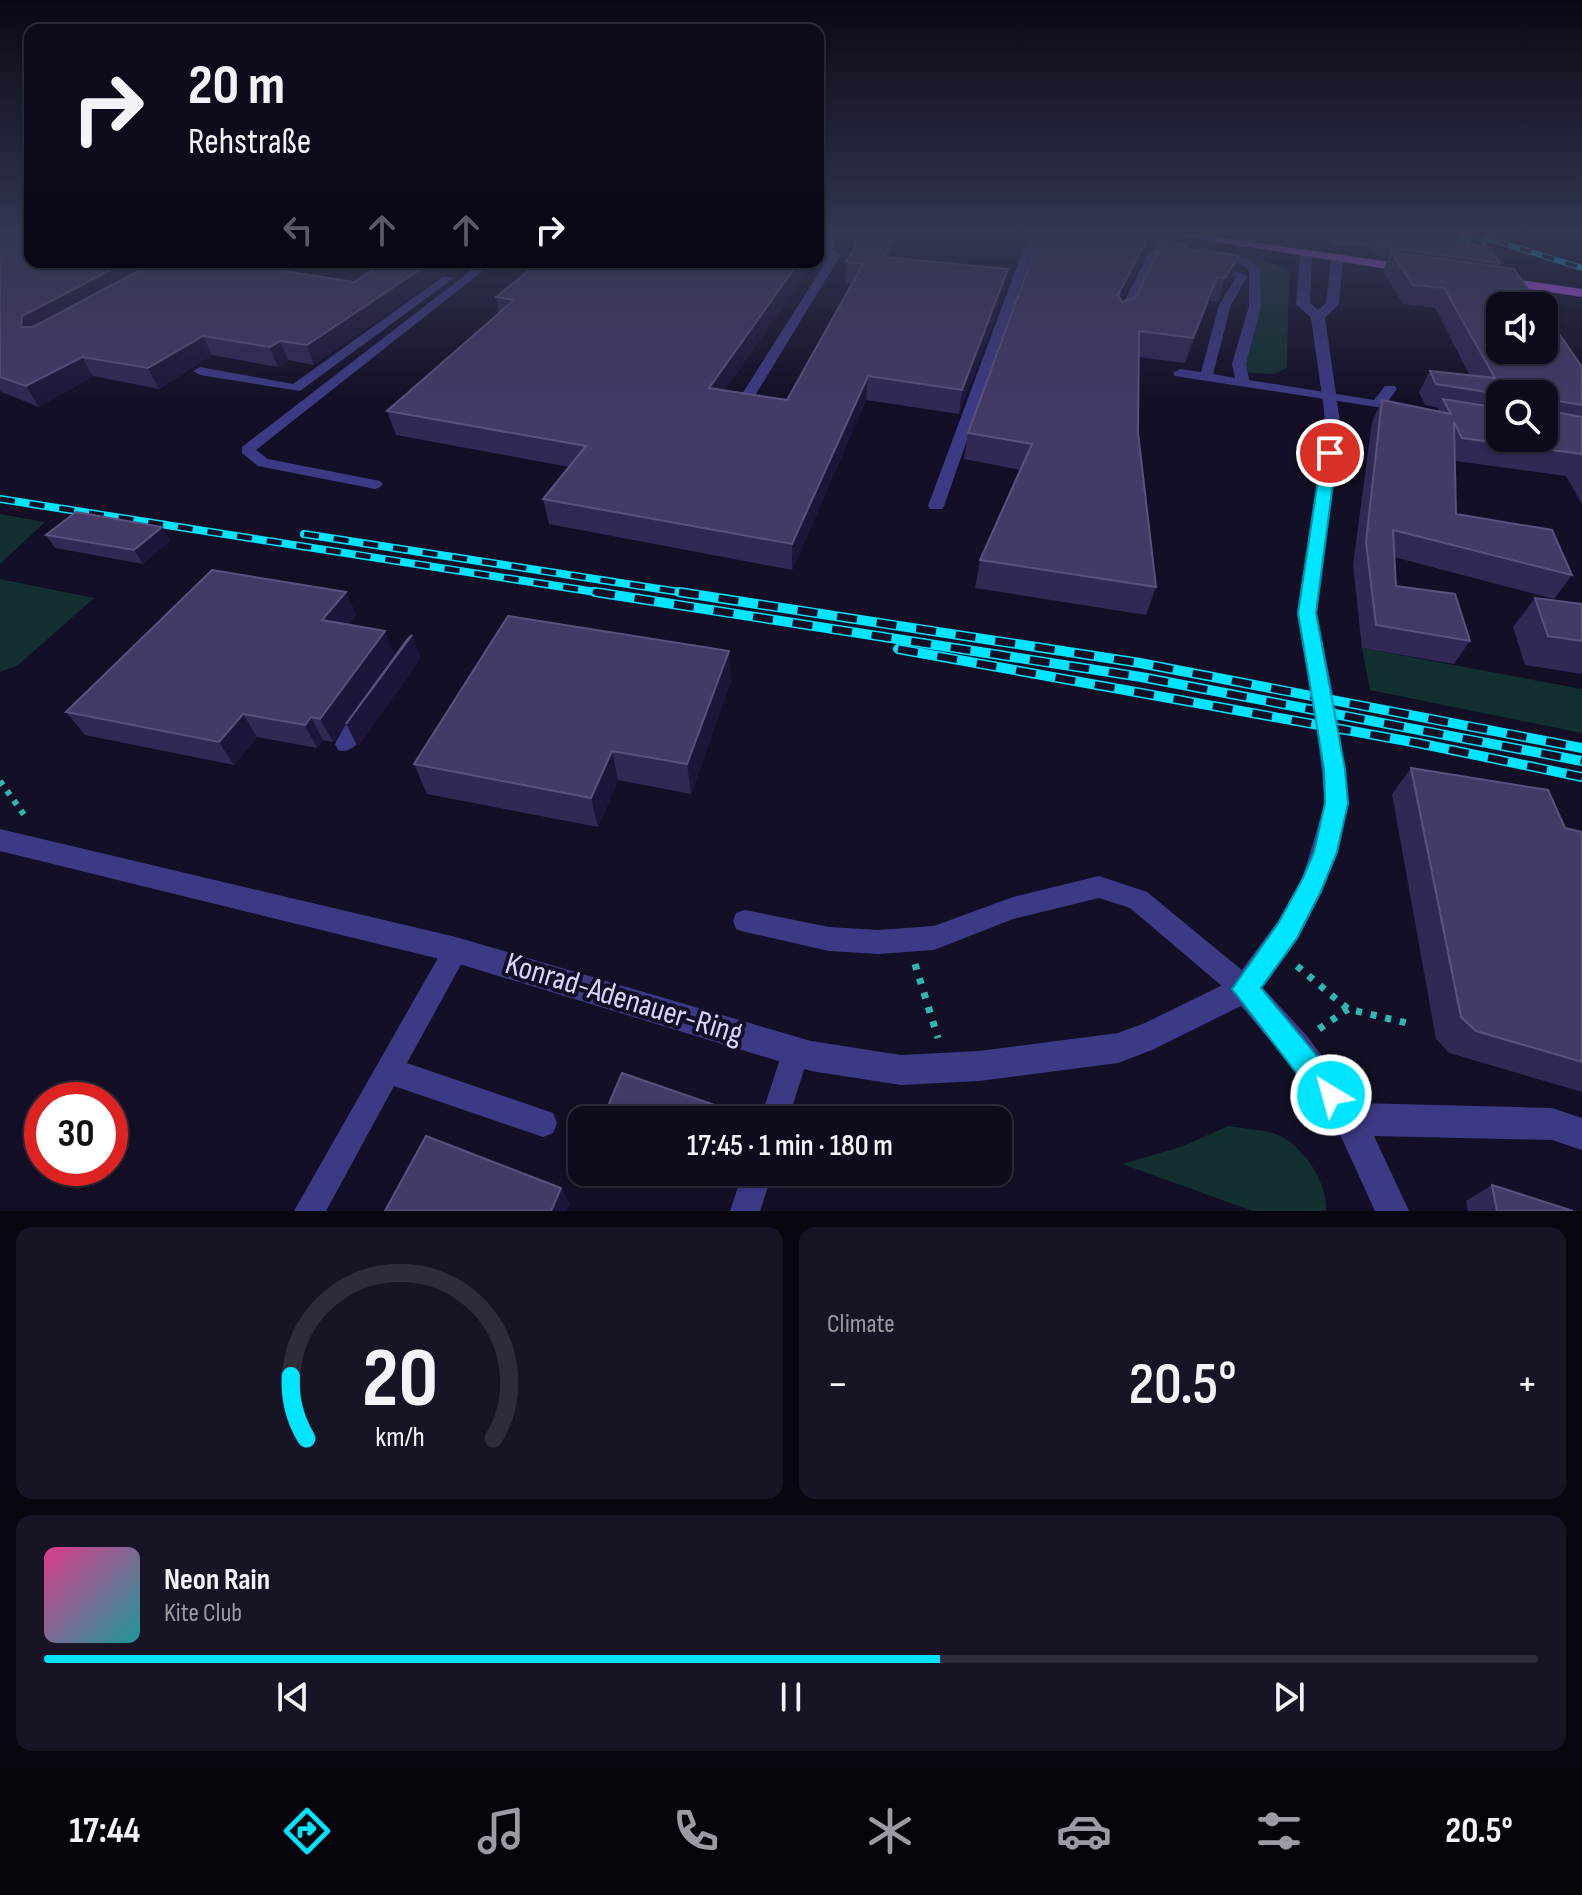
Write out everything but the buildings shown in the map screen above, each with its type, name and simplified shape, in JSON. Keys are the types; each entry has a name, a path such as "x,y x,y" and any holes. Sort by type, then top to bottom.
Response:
{"street":[{"path":"1304,291 1303,304 1318,317 1326,353 1333,429 1307,613 1329,732 1337,803 1325,852 1313,884 1275,948 1245,989 1296,1047 1349,1119 1392,1211"},
{"path":"1318,317 1332,304 1333,291"},
{"name":"Konrad-Adenauer-Ring","path":"0,840 456,950 796,1051 901,1070 947,1068 1118,1048 1152,1035 1245,989"},
{"path":"1349,1119 1537,1123 1582,1134"}],"lane":[{"path":"200,371 295,388 430,291"},
{"path":"375,484 263,463 247,450 452,291"},
{"path":"749,394 813,291"},
{"path":"936,506 1014,291"},
{"path":"1121,320 1135,291"},
{"path":"1206,377 1225,305 1233,291"},
{"path":"1243,382 1239,364 1255,306 1255,291"},
{"path":"1180,373 1329,394 1385,406 1390,389"},
{"path":"345,744 372,707"},
{"path":"745,921 829,939 934,938 1013,908 1099,887 1138,900 1245,989"},
{"path":"309,1211 456,950"},
{"path":"778,1106 796,1051"},
{"path":"390,1071 543,1123"},
{"path":"745,1211 753,1186"}],"path":[{"path":"907,940 947,1068"},
{"path":"1275,948 1348,1009 1407,1023"}],"green space":[{"path":"1253,291 1289,291 1287,368 1274,374 1249,373 1245,369"},
{"path":"0,514 45,522 0,564"},
{"path":"0,579 94,598 17,666 0,672"},
{"path":"1362,648 1582,689 1582,733 1370,690"},
{"path":"1228,1126 1260,1130 1288,1140 1305,1157 1319,1178 1326,1211 1253,1211 1122,1164 1181,1147"}],"railway":[{"path":"0,499 608,594"},
{"path":"304,534 692,594"},
{"path":"595,592 1141,677 1582,761"},
{"path":"679,592 1140,663 1582,748"},
{"path":"898,649 1418,743 1582,777"}],"route":[{"path":"1330,453 1307,613 1327,719 1337,803 1325,852 1313,884 1288,930 1245,989 1296,1047 1331,1095"}]}
